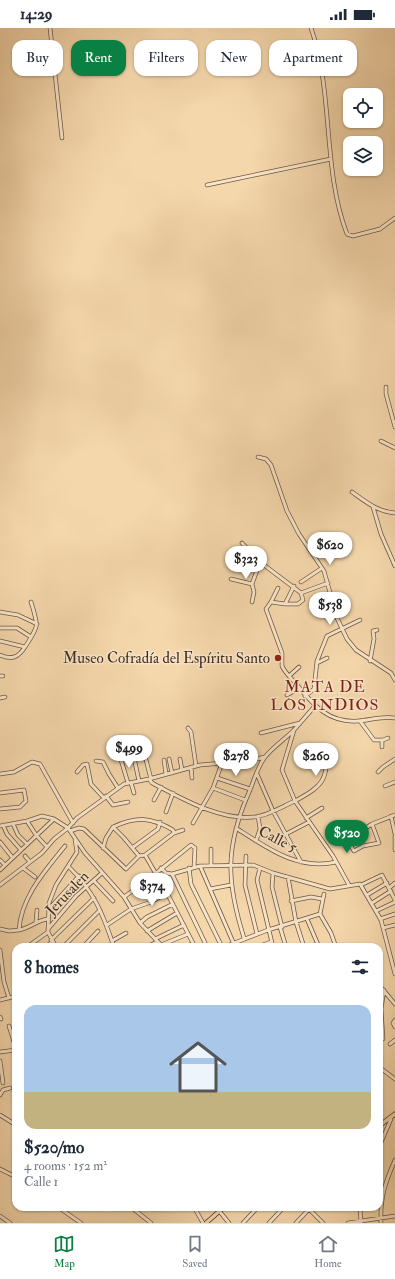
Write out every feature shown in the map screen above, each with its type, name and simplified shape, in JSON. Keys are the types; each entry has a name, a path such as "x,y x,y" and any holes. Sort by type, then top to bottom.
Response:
{"main road":[{"path":"383,1123 395,1114"},
{"path":"204,1223 220,1212"}],"street":[{"path":"50,28 62,138"},
{"path":"311,28 316,41 331,159 343,225 347,234 353,236 380,229 395,218"},
{"path":"206,184 331,159"},
{"path":"386,387 386,394 395,427"},
{"path":"381,441 395,448"},
{"path":"258,457 266,460 271,465 287,511 299,534 322,568 328,583 337,618 342,629 356,650 394,678 395,673"},
{"path":"352,492 373,507 385,512 395,513"},
{"path":"373,507 381,534 395,566"},
{"path":"242,543 260,562 294,586 301,593 303,600 298,604 271,602"},
{"path":"252,602 254,592 252,584 260,562"},
{"path":"301,582 322,568"},
{"path":"231,580 252,584"},
{"path":"301,593 328,583"},
{"path":"285,604 294,586"},
{"path":"278,588 266,609 282,653 282,666 305,696 314,706 328,716 335,718 360,721 386,717 395,718"},
{"path":"0,654 13,658 20,655 36,630 37,624 30,602"},
{"path":"0,612 18,615 37,624"},
{"path":"305,696 314,689 317,663 322,646 327,636 360,620"},
{"path":"0,630 17,628 31,637"},
{"path":"367,630 377,630"},
{"path":"370,661 374,639 373,631"},
{"path":"0,641 25,648"},
{"path":"317,663 327,658"},
{"path":"290,676 299,667"},
{"path":"286,695 299,688"},
{"path":"0,698 5,697"},
{"path":"244,938 234,906 231,885 231,844 245,800 265,757 301,723 314,706"},
{"path":"360,721 374,740 388,738"},
{"path":"261,733 301,723"},
{"path":"188,728 191,732 196,766"},
{"path":"294,730 282,769 295,801 336,862 348,885"},
{"path":"382,740 382,747"},
{"path":"144,752 150,779 161,787 201,807 240,816 258,816 273,811 308,794 323,780 327,770 327,748"},
{"path":"118,750 134,793"},
{"path":"133,753 139,781"},
{"path":"69,830 73,823 105,797 118,788 130,783 196,766 246,761 265,757"},
{"path":"169,759 172,773"},
{"path":"180,759 182,770"},
{"path":"378,772 395,759"},
{"path":"164,760 166,774"},
{"path":"96,761 103,762 108,774 118,788"},
{"path":"0,774 14,772 32,762 40,764 73,823"},
{"path":"193,823 213,788 222,763"},
{"path":"77,772 87,764 91,784 113,805 128,802"},
{"path":"191,767 192,778"},
{"path":"257,774 273,811 301,862"},
{"path":"217,778 250,789"},
{"path":"385,786 395,782"},
{"path":"154,800 161,787"},
{"path":"213,788 245,800"},
{"path":"0,793 24,790 26,801 20,807 0,809"},
{"path":"166,812 173,793"},
{"path":"306,818 322,808"},
{"path":"346,840 372,824 395,815"},
{"path":"21,850 7,834 2,825 27,821 42,816 54,819 69,830 75,840 102,873 124,897 140,923 159,943"},
{"path":"256,841 260,829 258,816"},
{"path":"391,816 395,830 395,850"},
{"path":"0,870 12,857 54,819"},
{"path":"103,848 106,838 113,827 120,823 140,819 153,820 160,822 173,830 174,833"},
{"path":"27,821 36,835 47,847"},
{"path":"132,848 158,829 160,822"},
{"path":"286,834 309,822"},
{"path":"13,824 18,835 27,844"},
{"path":"339,828 355,851 364,846 378,843 372,824"},
{"path":"113,827 139,856"},
{"path":"0,885 42,853 54,839 69,830 82,828 125,869 139,856 145,855 174,833 183,830"},
{"name":"Calle 5","path":"236,828 279,855 292,860 324,865 336,862"},
{"path":"75,840 77,852 56,885 48,910 48,930 52,941 94,898"},
{"path":"0,842 12,857"},
{"path":"146,879 155,874 191,845 195,848 194,867"},
{"path":"19,930 20,919 28,897 38,880 65,846"},
{"path":"211,849 211,866"},
{"path":"145,855 178,913 193,943"},
{"path":"25,856 30,862"},
{"path":"246,856 245,885 257,934"},
{"path":"0,860 5,865"},
{"path":"161,868 166,873 172,874 200,866 245,865 330,889 361,884 380,875 383,876 395,901 376,911"},
{"path":"68,866 88,886 107,925 112,941 126,933"},
{"path":"200,866 233,942 320,914"},
{"path":"23,868 35,877"},
{"path":"189,868 191,884 221,943"},
{"path":"260,868 257,880 272,942 269,943"},
{"name":"Jerusalen","path":"32,943 48,930 76,896 102,873"},
{"path":"273,873 272,887 285,943"},
{"path":"172,874 205,943"},
{"path":"48,910 79,876"},
{"path":"288,878 291,901 303,943"},
{"path":"94,881 114,902"},
{"path":"124,897 138,887 160,881"},
{"path":"367,895 387,883"},
{"path":"372,903 390,890 395,883"},
{"path":"361,884 380,919 395,974"},
{"path":"210,889 218,886 231,885"},
{"path":"107,925 131,909 151,902 167,893"},
{"path":"324,894 320,914 331,933 335,943"},
{"path":"291,901 311,897 322,899"},
{"path":"140,923 147,917 173,904"},
{"path":"36,910 36,922"},
{"path":"67,943 100,910"},
{"path":"147,931 178,913"},
{"path":"380,919 395,914"},
{"path":"0,928 9,931 19,930 30,927 36,922 47,919"},
{"path":"307,919 317,943"},
{"path":"152,943 184,925"},
{"path":"383,928 395,925"},
{"path":"87,943 98,931"},
{"path":"168,943 188,934"},
{"path":"0,950 4,982 10,998 0,1000"},
{"path":"384,990 395,1004"},
{"path":"383,997 384,990"},
{"path":"394,1021 395,1027"},
{"path":"9,1026 12,1036"},
{"path":"390,1044 395,1040"},
{"path":"0,1052 12,1050"},
{"path":"0,1061 3,1083"},
{"path":"383,1070 395,1079"},
{"path":"0,1095 3,1090 10,1088"},
{"path":"0,1115 12,1122"},
{"path":"383,1137 390,1119 395,1122"},
{"path":"383,1189 395,1160"},
{"path":"0,1169 12,1175"},
{"path":"64,1211 81,1223"},
{"path":"136,1211 150,1223"},
{"path":"196,1211 204,1223"},
{"path":"243,1223 254,1211"},
{"path":"269,1223 280,1211"},
{"path":"296,1223 306,1211"},
{"path":"311,1211 323,1223"},
{"path":"360,1211 361,1222"},
{"path":"381,1211 381,1223"},
{"path":"220,1212 229,1223"},
{"path":"0,1216 10,1223"},
{"path":"348,1223 395,1216"}],"place":[{"name":"Museo Cofradía del Espíritu Santo","path":"278,658"}],"district":[{"name":"MATA DE LOS INDIOS","path":"325,695"}]}
